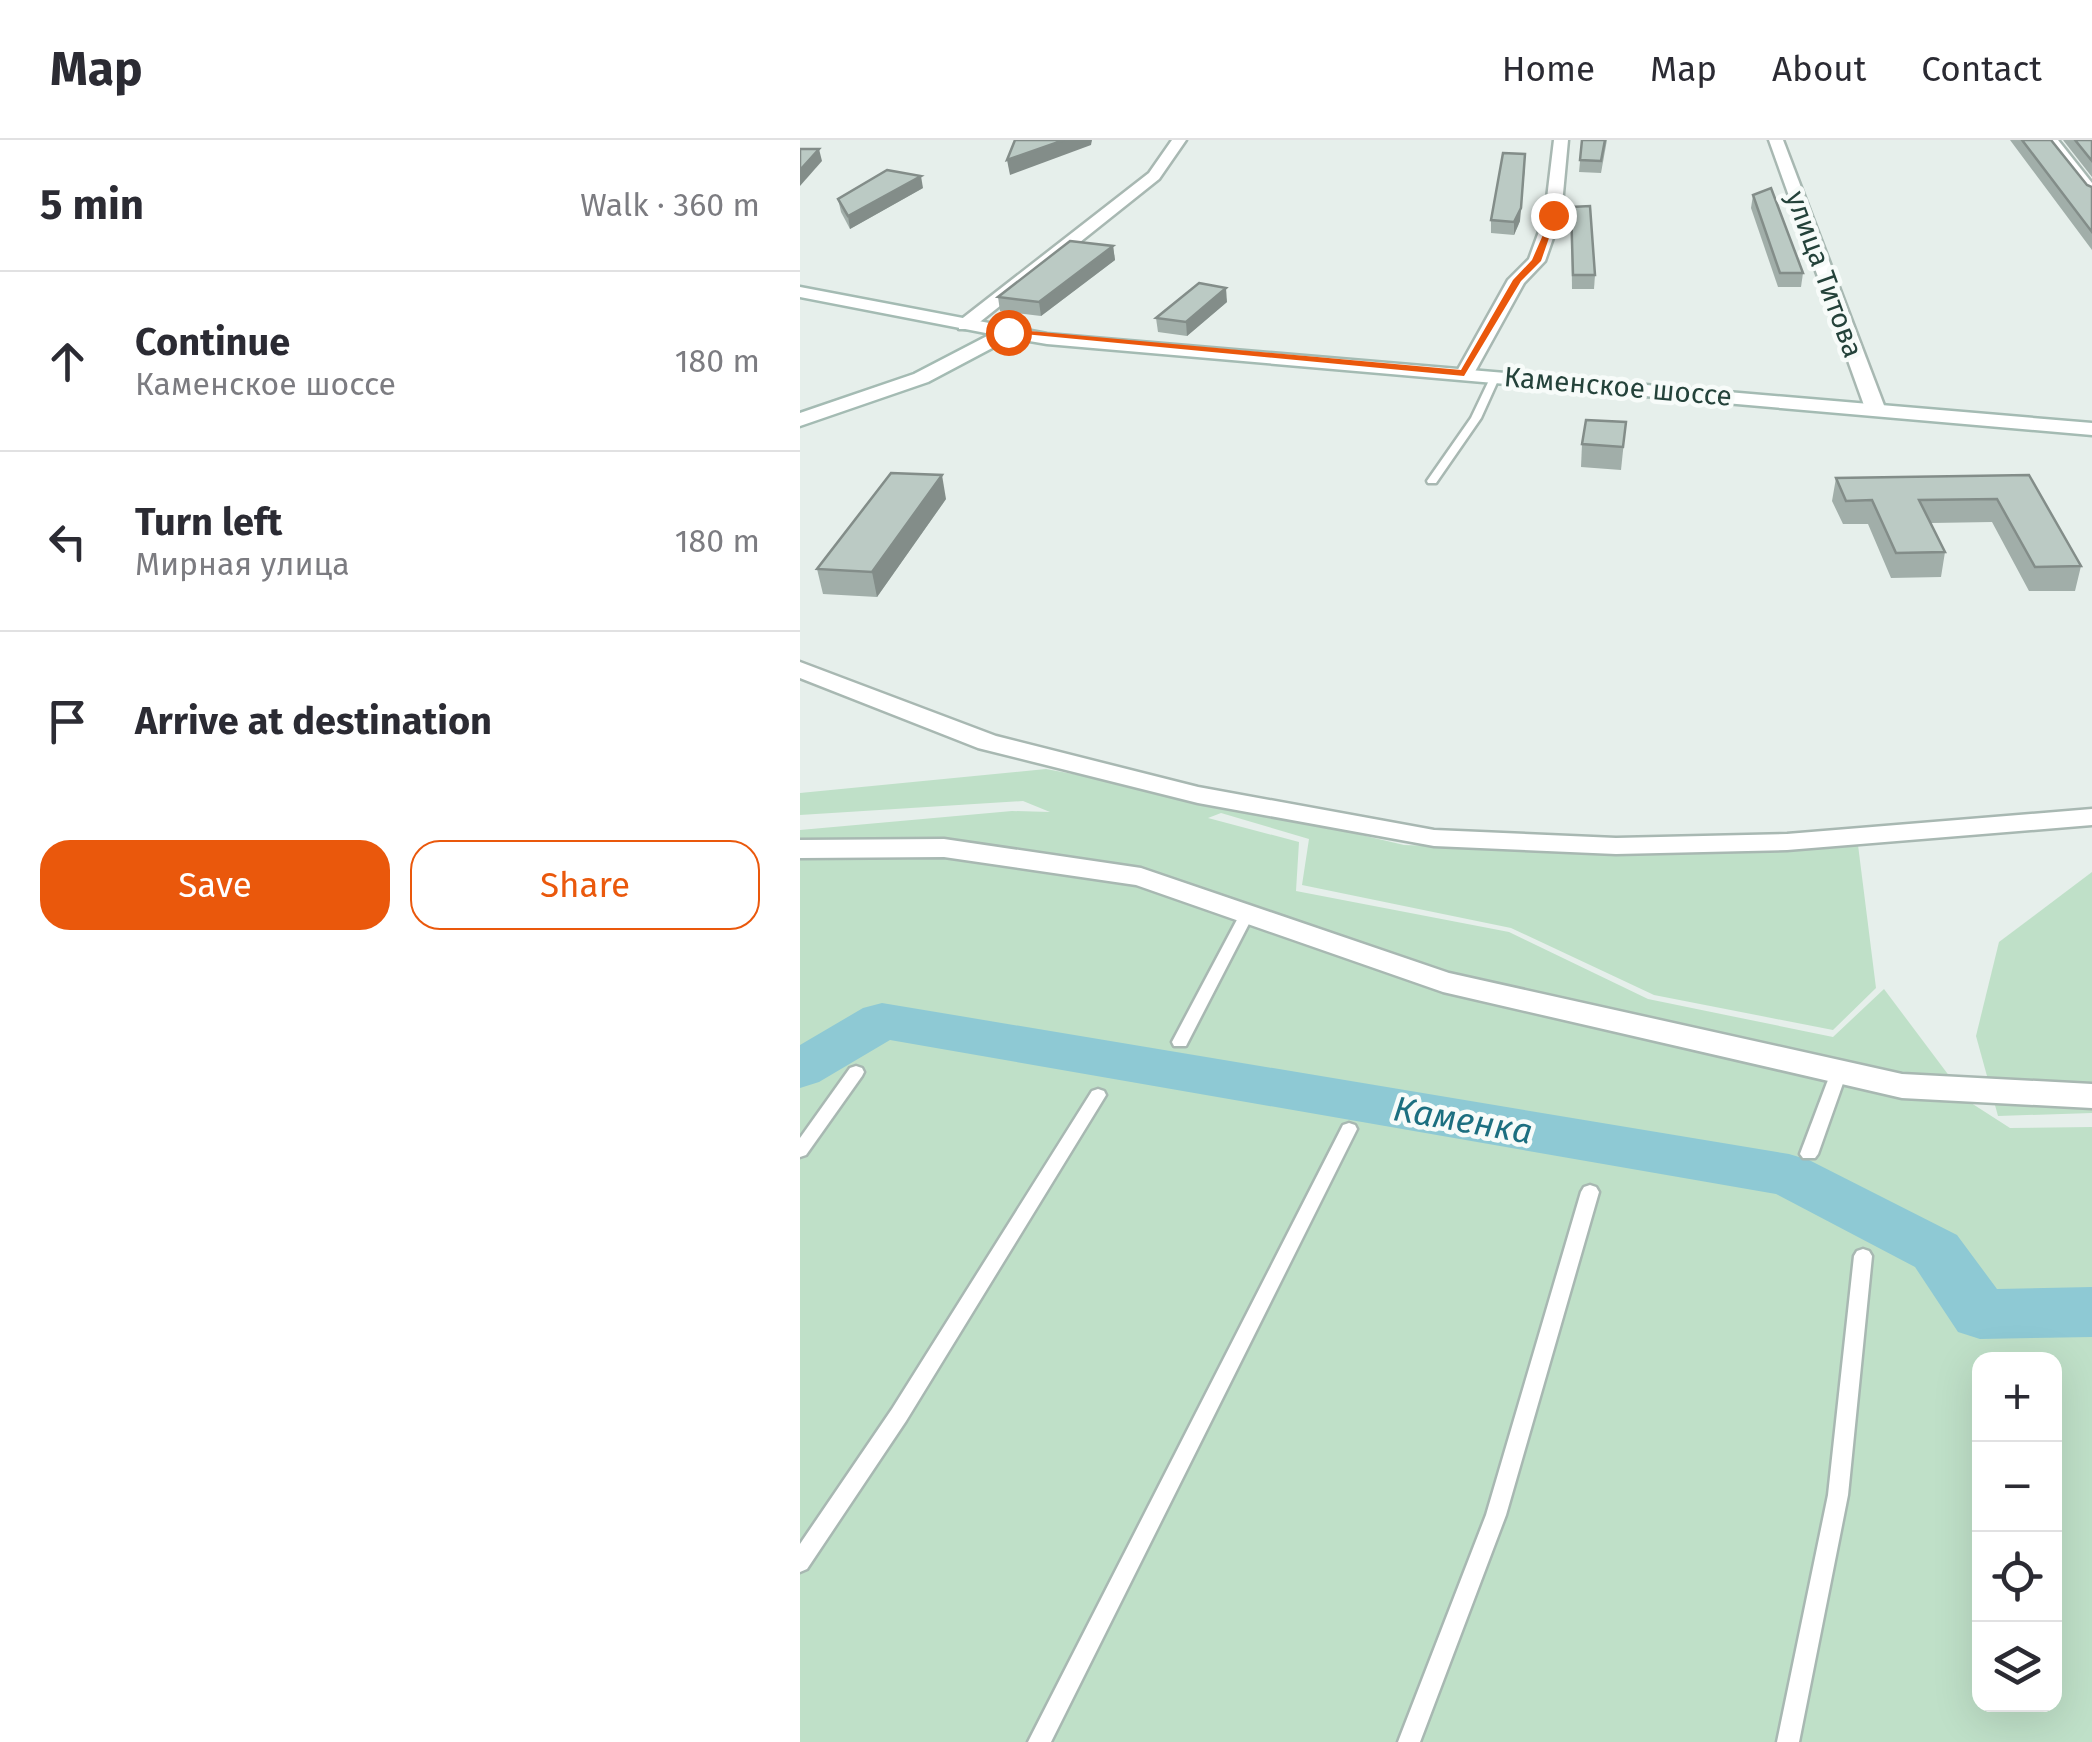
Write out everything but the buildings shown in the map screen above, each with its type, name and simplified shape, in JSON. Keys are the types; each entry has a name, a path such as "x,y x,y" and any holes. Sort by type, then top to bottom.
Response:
{"street":[{"path":"965,325 1154,176 1179,140"},
{"path":"1464,373 1517,280 1536,261 1553,215 1561,140"},
{"name":"улица Титова","path":"1776,140 1875,408"},
{"path":"2052,140 2092,193"},
{"name":"Каменское шоссе","path":"800,292 1008,332 2092,428"},
{"path":"800,420 922,378 1008,332"},
{"path":"800,670 987,742 1198,795 1434,838 1616,846 1786,842 2092,817"},
{"path":"800,849 944,848 1140,877 1442,982 1902,1086 2092,1096"}],"lane":[{"path":"1432,481 1473,426 1488,399 1494,376"},
{"path":"1180,1042 1247,914"},
{"path":"800,1150 856,1072"},
{"path":"1810,1154 1839,1072"},
{"path":"800,1562 899,1415 1098,1094"},
{"path":"1039,1742 1349,1129"},
{"path":"1409,1742 1496,1515 1590,1192"},
{"path":"1788,1742 1838,1495 1863,1256"}],"green space":[{"path":"1046,769 1208,799 1404,845 1644,853 1858,845 1876,988 1833,1030 1654,995 1511,928 1302,885 1309,839 1221,813 1208,818 1299,842 1296,891 1509,932 1648,999 1833,1037 1884,989 1968,1101 2010,1128 2092,1127 2092,1300 1992,1302 1946,1243 1802,1167 887,1012 812,1043 800,1052 800,830 1012,811 1050,812 1023,801 800,815 800,793"},
{"path":"2092,872 2092,1113 1998,1116 1976,1036 1999,942"},
{"path":"883,1033 1781,1185 1917,1258 1976,1329 2092,1324 2092,1742 800,1742 800,1086 830,1063"}],"waterway":[{"name":"Каменка","path":"800,1069 882,1021 1789,1175 1936,1251 1980,1314 2092,1312"}],"route":[{"path":"1008,332 1047,339 1464,373 1517,280 1536,261 1553,215"}]}
